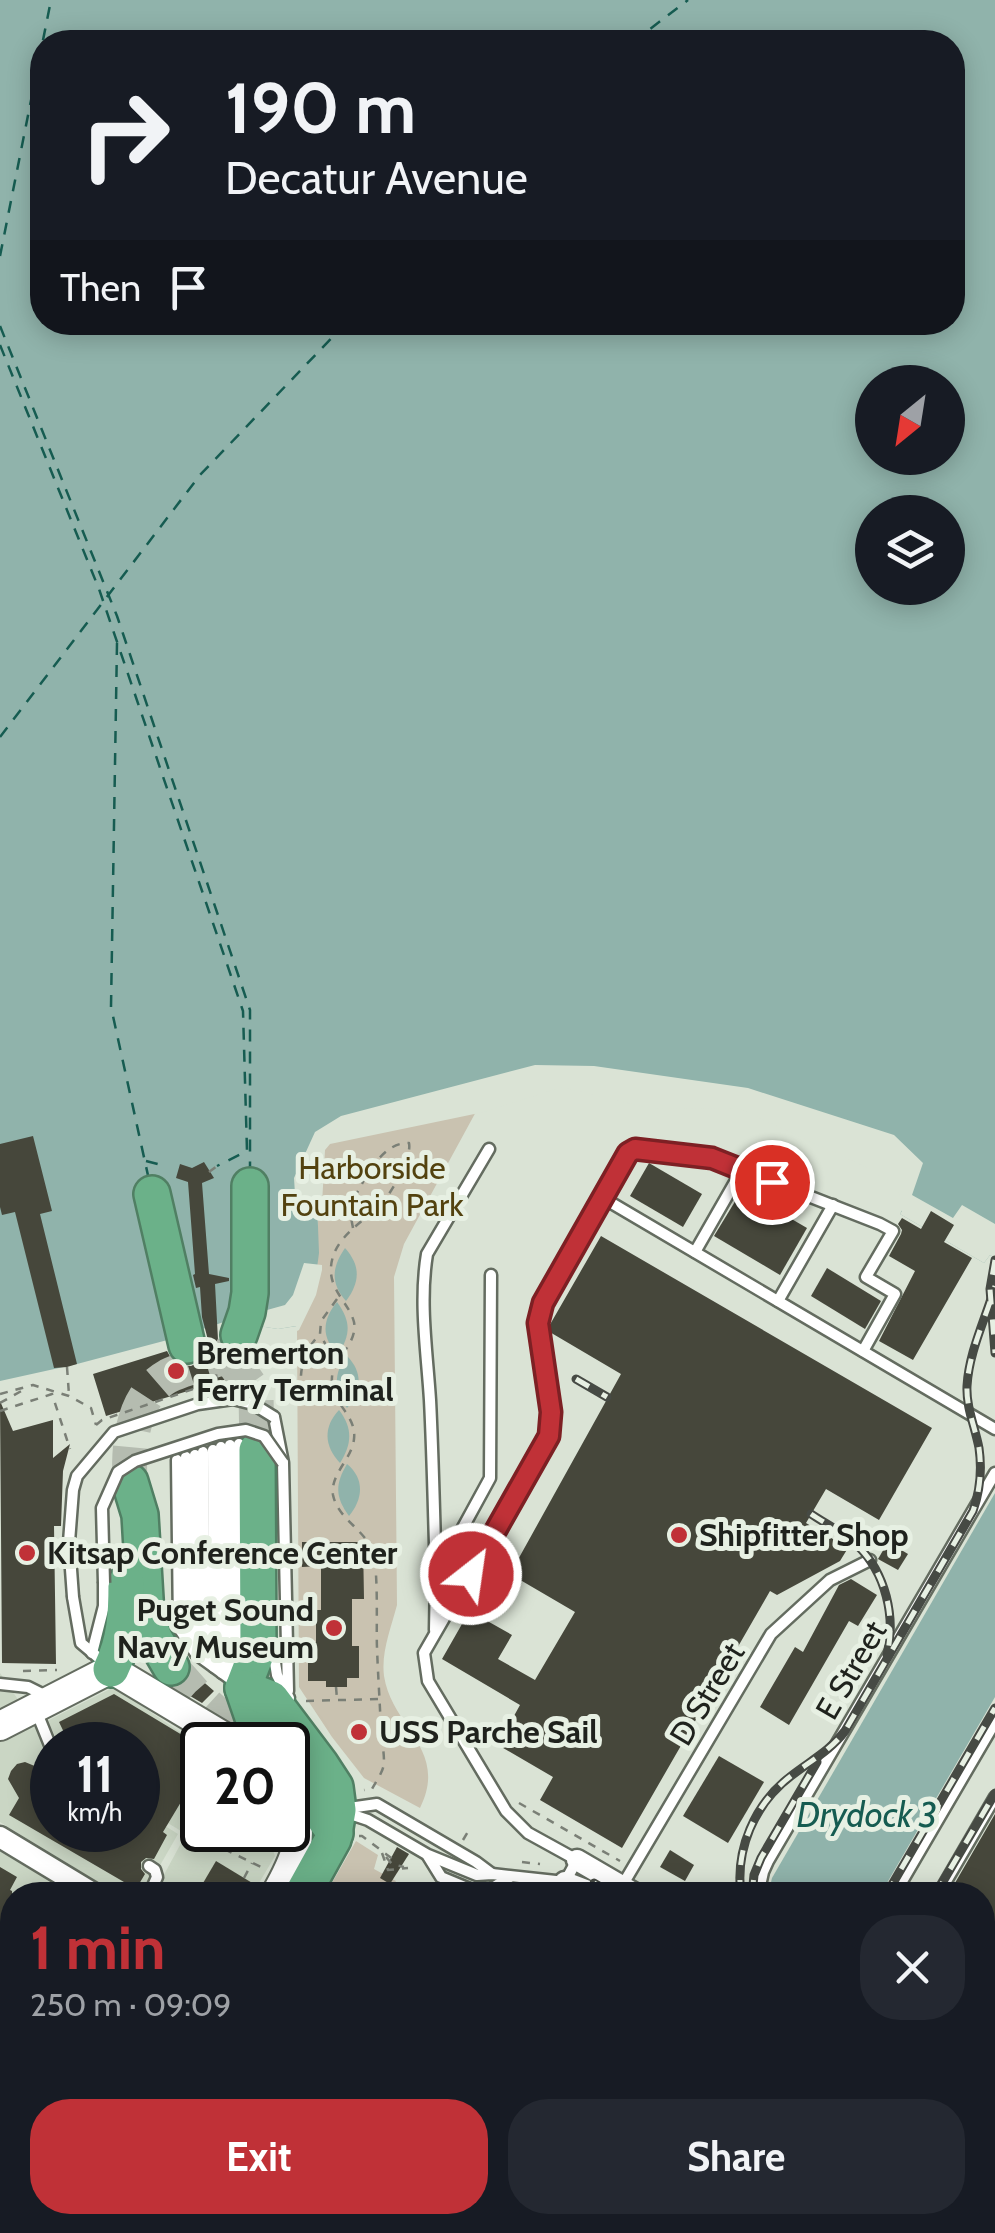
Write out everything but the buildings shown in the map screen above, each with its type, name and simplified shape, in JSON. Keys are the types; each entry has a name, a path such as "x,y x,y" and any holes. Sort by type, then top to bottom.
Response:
{"highway":[{"path":"152,1194 212,1339 247,1312 250,1186"},
{"path":"227,1453 224,1663 254,1722"},
{"path":"101,1661 119,1652 124,1634 124,1510 130,1482 140,1515 146,1615 154,1638 224,1663 271,1699 334,1788 328,1806 324,1858 310,1882"},
{"path":"224,1663 289,1722"},
{"path":"310,1771 328,1806"}],"main road":[{"path":"0,1726 43,1703 101,1661 200,1722"},
{"path":"276,1882 296,1855 297,1824 328,1806"}],"street":[{"path":"0,1838 74,1882"},
{"path":"578,1860 621,1882"}],"lane":[{"path":"435,1632 424,1270 427,1254 489,1149"},
{"path":"328,1806 368,1820 428,1855 477,1875 565,1882 578,1860 528,1833 506,1811 428,1681 424,1653 549,1436 551,1412 538,1323 543,1303 628,1153 635,1149 712,1158 892,1230 866,1277 896,1294 863,1351"},
{"path":"696,1252 742,1170"},
{"path":"603,1198 995,1429"},
{"path":"778,1301 833,1205"},
{"path":"436,1576 490,1478 491,1275"},
{"path":"101,1661 81,1642 74,1597 69,1542 77,1476 114,1432 198,1404 232,1399 253,1404 274,1417 227,1453 179,1628 224,1663 278,1675 288,1697"},
{"path":"101,1661 102,1508 118,1472 135,1460 218,1434 246,1430 264,1436 227,1453"},
{"path":"227,1453 284,1598 288,1697 293,1722"},
{"path":"227,1453 270,1608"},
{"path":"224,1663 227,1453"},
{"path":"224,1663 227,1453"},
{"name":"E Street","path":"760,1882 768,1861 995,1473"},
{"name":"D Street","path":"631,1882 772,1634 830,1580 870,1560"},
{"path":"0,1684 28,1687 43,1703 47,1722"},
{"path":"902,1882 995,1722"},
{"path":"946,1882 995,1797"},
{"path":"328,1806 378,1804 492,1874"},
{"path":"428,1855 442,1877 454,1882"},
{"path":"149,1866 155,1870 154,1882"},
{"path":"501,1882 510,1876"}],"path":[{"path":"352,1228 349,1206 369,1174 386,1150 398,1142 409,1143 411,1150 406,1163 383,1202 352,1228 335,1253 331,1268 333,1283 354,1320 348,1349 335,1363 332,1379 334,1396 352,1422 355,1435 332,1492 340,1513 372,1550 384,1765 372,1789 328,1806 394,1860"},
{"path":"209,1172 217,1166"},
{"path":"335,1363 320,1334 321,1322 339,1296"},
{"path":"295,1384 300,1384 300,1371 310,1346 320,1334"},
{"path":"0,1394 33,1385 69,1396 91,1408 96,1425 217,1382 212,1339"},
{"path":"67,1367 69,1396"},
{"path":"0,1402 33,1385"},
{"path":"0,1411 52,1394 70,1449"},
{"path":"19,1672 57,1670"},
{"path":"336,1687 337,1700"},
{"path":"302,1722 337,1700 379,1699"},
{"path":"509,1797 619,1861 627,1882"},
{"path":"462,1841 469,1830"},
{"path":"232,1852 253,1862 272,1882"},
{"path":"382,1852 392,1864 408,1868 388,1870 382,1852"},
{"path":"244,1878 253,1862"}],"shaded area":[{"path":"0,1673 33,1722 30,1722 30,1840 0,1822"},
{"path":"114,1687 180,1732 180,1830 160,1818 160,1722 48,1722"},
{"path":"160,1823 178,1834 150,1882 98,1882 49,1852 160,1852"},
{"path":"180,1845 180,1852 274,1852 275,1856 260,1882 160,1882"},
{"path":"0,1848 55,1882 0,1882"}],"green space":[{"name":"Harborside Fountain Park","path":"478,1108 404,1244 394,1277 397,1605 383,1667 389,1694 416,1739 428,1770 420,1808 364,1778 299,1687 297,1326 317,1268 319,1161 327,1140"},
{"path":"356,1841 378,1855 374,1869 396,1881 395,1882 332,1882"}],"water":[{"path":"0,0 995,0 995,1258 990,1255 984,1263 900,1214 908,1199 871,1164 741,1105 562,1081 333,1137 320,1148 319,1253 297,1326 278,1329 227,1321 175,1338 0,1381"},
{"path":"345,1248 357,1274 346,1301 337,1288 335,1275"},
{"path":"337,1302 348,1328 338,1354 326,1335 328,1315"},
{"path":"347,1356 356,1368 359,1382 347,1408 337,1382"},
{"path":"339,1410 349,1436 340,1463 327,1436"},
{"path":"347,1464 357,1476 360,1489 349,1516 338,1490"},
{"name":"Drydock 3","path":"995,1493 995,1697 888,1882 771,1882"}],"pier":[{"path":"535,1065 594,1066 748,1088 894,1135 923,1163 912,1195 953,1218 962,1205 995,1224 995,1258 990,1255 984,1263 900,1214 903,1199 868,1168 740,1109 648,1108 562,1087 484,1112 330,1144 325,1150 322,1204 308,1211 295,1194 294,1178 315,1132 341,1116"},
{"path":"304,1263 322,1265 322,1270 316,1295 299,1330 296,1326 278,1329 227,1321 259,1270 267,1310 285,1305 293,1295"}],"ferry route":[{"path":"45,30 51,0"},
{"path":"649,30 688,0"},
{"path":"0,256 30,105"},
{"path":"0,326 117,616 250,1010 250,1170"},
{"path":"0,737 200,475 335,335"},
{"path":"0,345 99,589 243,1011 247,1151 217,1166"},
{"path":"117,643 111,1007 149,1180"},
{"path":"146,1161 165,1166"}],"tunnel":[{"path":"130,1482 132,1437 147,1396 168,1376 229,1356 239,1335"},
{"path":"229,1356 256,1394 257,1450"},
{"path":"171,1667 226,1722"}],"railway":[{"path":"995,1260 990,1289 995,1353"},
{"path":"740,1882 744,1845 757,1814 778,1787 845,1731 973,1511 980,1464 968,1402 968,1373 995,1286"},
{"path":"576,1379 607,1397"},
{"path":"811,1514 852,1541 875,1569 889,1611 887,1655"},
{"path":"894,1882 995,1708"},
{"path":"753,1882 761,1858 817,1762"},
{"path":"943,1882 995,1793"}],"place":[{"name":"Bremerton Ferry Terminal","path":"176,1371"},
{"name":"Shipfitter Shop","path":"679,1535"},
{"name":"Kitsap Conference Center","path":"27,1553"},
{"name":"Puget Sound Navy Museum","path":"334,1628"},
{"name":"USS Parche Sail","path":"359,1732"}],"route":[{"path":"471,1574 549,1436 551,1412 538,1323 543,1303 628,1153 635,1149 712,1158 772,1182"}]}
